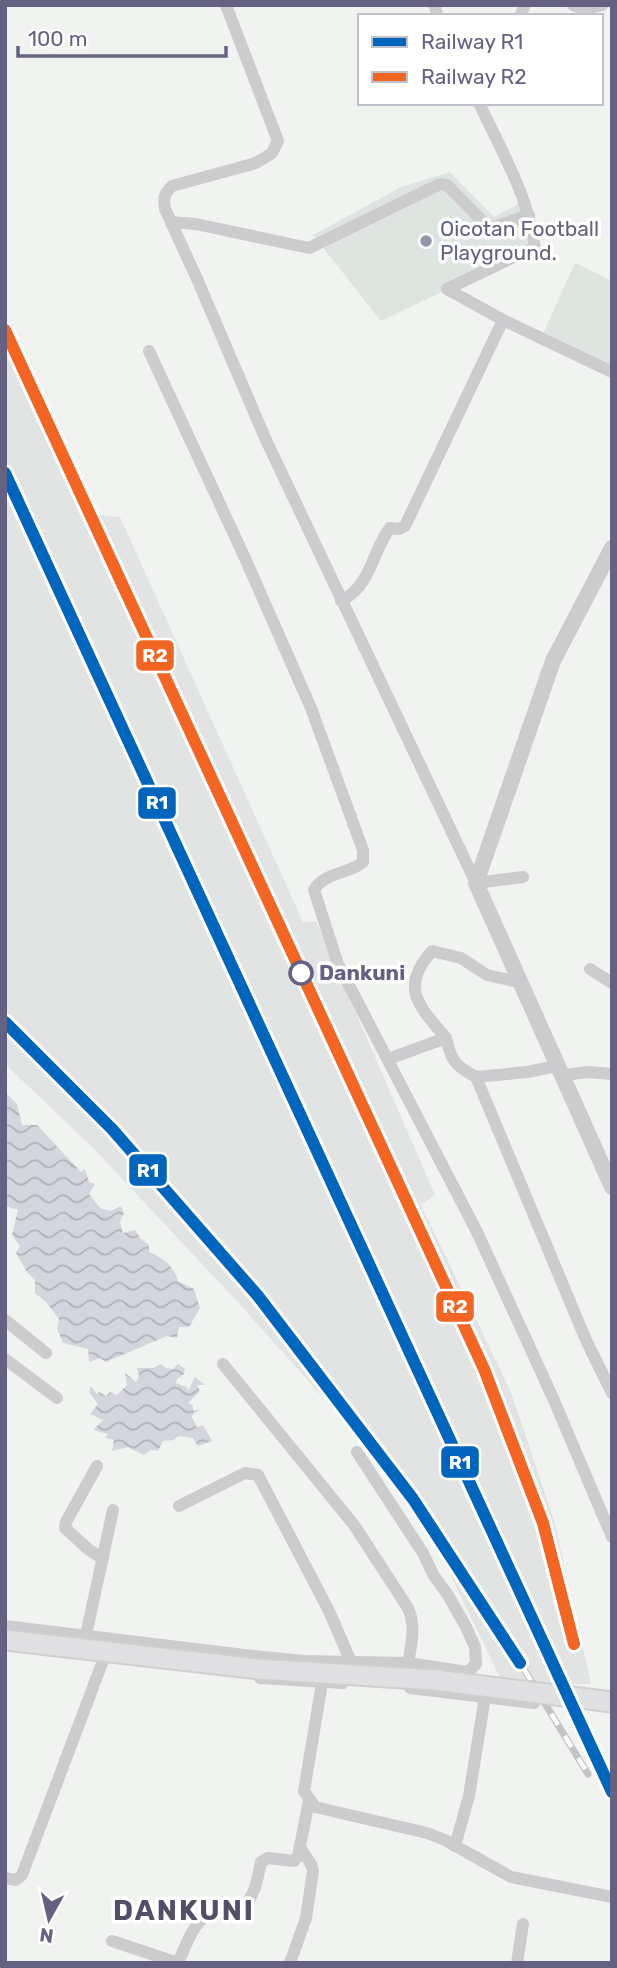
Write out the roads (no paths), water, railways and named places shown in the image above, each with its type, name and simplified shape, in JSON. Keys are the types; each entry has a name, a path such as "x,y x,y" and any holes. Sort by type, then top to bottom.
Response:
{"main road":[{"path":"5,1640 258,1669 435,1680 612,1702"}],"street":[{"path":"226,5 278,141 272,153 256,163 172,186 163,200 266,440 476,883 518,982 606,1159 612,1186"},
{"path":"573,5 585,9 602,5"},
{"path":"480,105 516,177 529,215 535,247 447,289 503,320 612,372"},
{"path":"171,222 196,224 309,248 440,184 452,189 488,227 494,228 529,215"},
{"path":"341,601 354,594 364,581 390,528 399,529 405,526 503,320"},
{"path":"149,351 312,708 363,850 363,862 356,867 332,874 314,890 338,964 477,1232 553,1398 612,1537"},
{"path":"476,883 553,661 612,548"},
{"path":"476,883 523,877"},
{"path":"518,982 486,975 461,958 432,951 421,964 414,993 419,1006 446,1038 451,1058 462,1070 476,1077 560,1070 612,1074"},
{"path":"590,969 612,983"},
{"path":"388,1059 446,1038"},
{"path":"476,1077 586,1340 612,1393"},
{"path":"5,1320 46,1353"},
{"path":"5,1359 57,1398"},
{"path":"223,1364 354,1525 408,1608 412,1618 405,1688"},
{"path":"5,1626 253,1656 408,1664 468,1672 476,1664 475,1647 466,1627 423,1553 357,1452"},
{"path":"97,1466 65,1528 103,1559"},
{"path":"179,1506 245,1473 258,1475 329,1611 351,1662"},
{"path":"86,1635 113,1510"},
{"path":"5,1647 276,1680 405,1688 534,1703"},
{"path":"5,1878 16,1880 22,1875 104,1658"},
{"path":"322,1683 304,1791 315,1807 427,1833 510,1877 612,1897"},
{"path":"454,1846 469,1796 485,1697"},
{"path":"112,1941 178,1963 196,1926 204,1917 213,1912 243,1908 251,1898 261,1862 268,1858 294,1861 301,1849 309,1801"},
{"path":"290,1963 306,1918 313,1871 301,1849"},
{"path":"517,1963 523,1924"}],"water":[{"path":"5,1092 17,1104 22,1125 37,1125 81,1172 85,1169 89,1182 95,1184 89,1194 100,1208 110,1211 121,1206 124,1213 120,1222 123,1233 135,1230 149,1245 149,1252 171,1267 178,1281 194,1289 200,1308 189,1327 179,1327 177,1338 167,1336 106,1362 100,1358 89,1362 88,1349 63,1343 57,1329 59,1319 35,1293 35,1280 16,1253 20,1246 12,1235 18,1210 5,1206"},
{"path":"161,1364 173,1369 178,1364 185,1369 176,1383 187,1387 188,1391 195,1377 205,1385 197,1385 200,1391 188,1403 193,1405 193,1411 200,1409 191,1416 197,1427 203,1425 212,1441 198,1446 193,1438 179,1436 163,1441 158,1451 151,1450 144,1455 128,1447 112,1451 114,1440 105,1438 108,1434 93,1430 103,1420 90,1414 98,1404 89,1392 91,1387 97,1394 99,1392 106,1396 110,1392 117,1395 127,1385 125,1373 136,1382 139,1376 137,1368 153,1368"}],"railway":[{"path":"5,330 484,1369 543,1523 574,1644"},
{"path":"5,1022 112,1129 258,1296 413,1499 494,1620 588,1774"}],"rail line":[{"name":"R2","path":"5,330 484,1369 543,1523 574,1644"},
{"name":"R1","path":"5,473 612,1792"},
{"name":"R1","path":"5,1022 112,1129 258,1296 413,1499 520,1663"}],"place":[{"name":"Oicotan Football Playground.","path":"426,241"},
{"name":"Dankuni","path":"301,973"}],"district":[{"name":"DANKUNI","path":"184,1910"}]}
